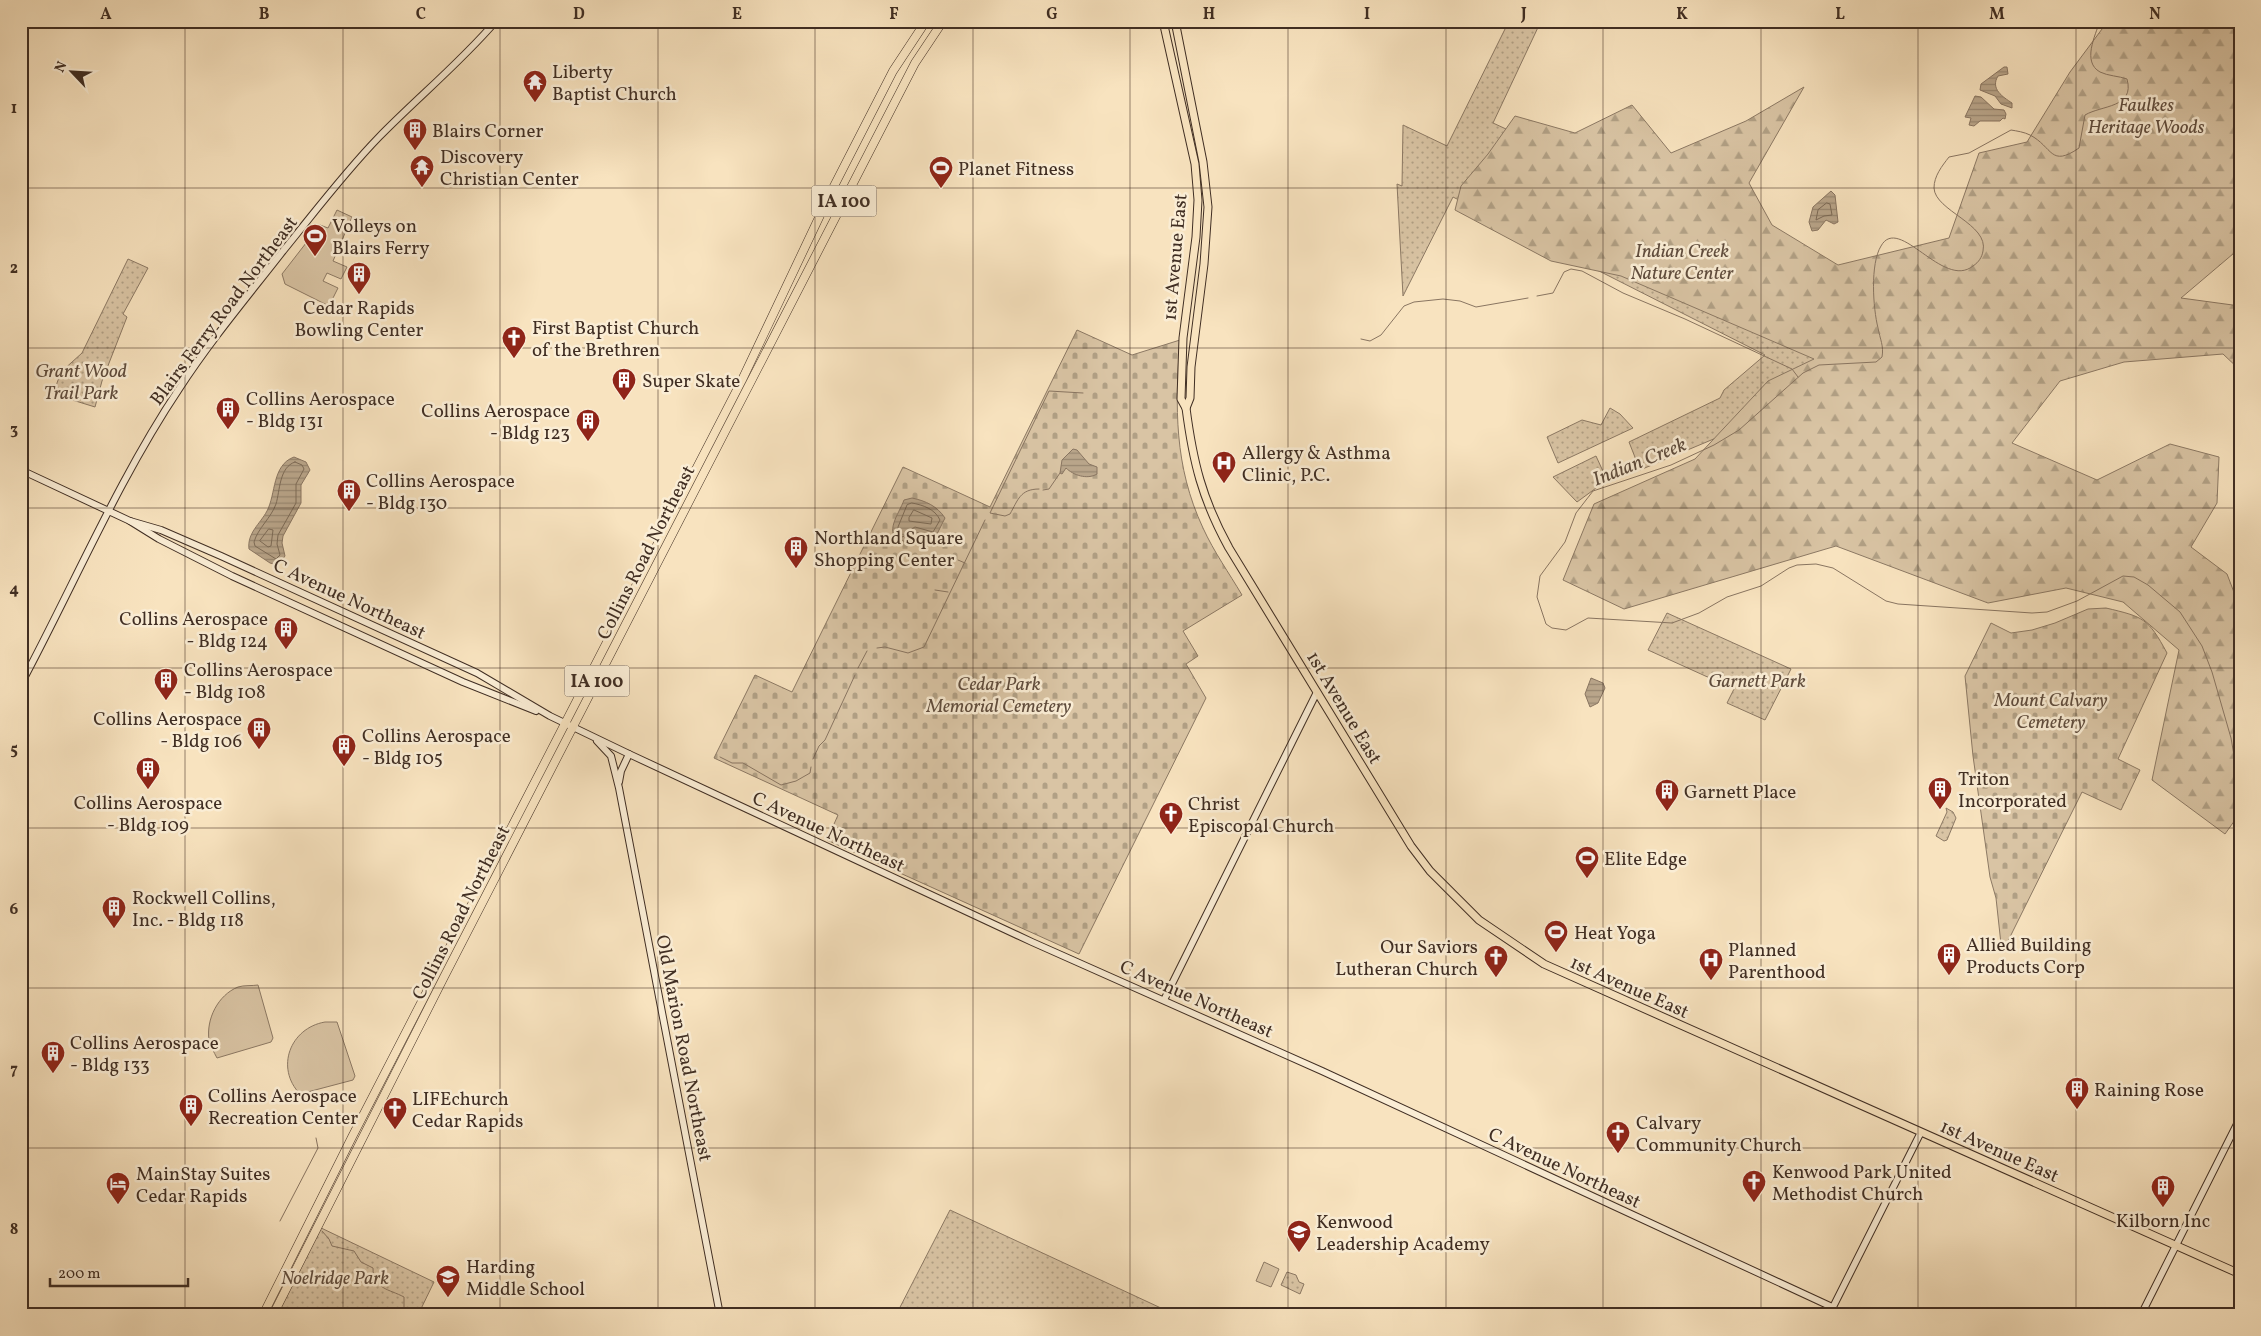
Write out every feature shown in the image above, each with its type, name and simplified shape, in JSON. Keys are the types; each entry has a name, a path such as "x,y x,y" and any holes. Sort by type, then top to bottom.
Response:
{"highway":[{"name":"Collins Road Northeast","path":"263,1315 742,380 833,188 893,71 926,21"},
{"name":"Collins Road Northeast","path":"273,1315 396,1071 915,63 943,21"}],"main road":[{"name":"Blairs Ferry Road Northeast","path":"21,684 110,511 166,409 210,346 332,191 378,138 475,45 496,21"},
{"name":"1st Avenue East","path":"1163,21 1194,164 1198,200 1196,237 1183,346 1181,399 1186,408 1192,454 1210,512 1229,548 1318,692 1368,779 1411,846 1430,871 1479,920 1533,958 1568,976 2240,1274"},
{"name":"1st Avenue East","path":"1175,21 1203,162 1208,207 1204,264 1191,367 1190,398 1186,408"},
{"name":"C Avenue Northeast","path":"21,470 130,520 161,530 221,556 478,672 550,716"},
{"name":"C Avenue Northeast","path":"130,520 158,539 253,586 476,688 550,716 1032,942 1164,1000 1832,1307"},
{"path":"1164,1000 1318,692"},
{"name":"Old Marion Road Northeast","path":"591,736 611,756 619,788 720,1315"},
{"name":"Old Marion Road Northeast","path":"619,788 621,771 629,754"},
{"path":"2141,1315 2240,1118"},
{"path":"1828,1315 1921,1132"}],"green space":[{"name":"Indian Creek Nature Center","path":"1509,21 1541,21 1493,123 1736,235 1887,323 1735,430 1640,470 1629,442 1720,398 1724,390 1765,355 1453,197 1403,296 1397,184 1402,186 1403,125 1447,146"},
{"name":"Faulkes Heritage Woods","path":"2108,21 2240,21 2240,248 2181,298 2240,306 2240,370 2223,354 2124,362 2060,381 2012,443 2097,480 2170,444 2219,457 2217,503 2191,547 2227,574 2240,608 2240,813 2225,834 2152,780 2179,650 2123,602 2066,588 1988,603 1836,546 1624,609 1563,580 1594,504 1695,459 1768,381 1814,359 1621,276 1551,261 1455,210 1461,186 1488,154 1515,116 1575,133 1632,105 1671,153 1746,121 1804,87 1749,183 1772,225 1838,265 1949,238 1979,153 2027,142 2070,72"},
{"name":"Volleys on Blairs Ferry","path":"337,210 352,217 333,261 347,267 341,279 327,273 323,281 338,288 329,306 285,284 282,274 320,225 328,228"},
{"name":"Grant Wood Trail Park","path":"128,259 148,268 123,314 127,317 102,381 95,407 53,394 61,372 82,353"},
{"name":"Cedar Park Memorial Cemetery","path":"1077,330 1132,355 1180,340 1177,413 1186,482 1193,505 1207,537 1242,595 1183,631 1198,656 1186,664 1206,698 1079,954 827,840 838,815 714,758 755,675 792,692 903,467 990,507"},
{"path":"1610,408 1620,414 1633,428 1558,463 1547,437 1582,420 1601,425"},
{"path":"1596,456 1607,480 1577,502 1553,477"},
{"name":"Mount Calvary Cemetery","path":"2106,608 2129,614 2144,621 2155,632 2167,653 2118,759 2140,770 2121,810 2082,792 2005,947 2001,944 1996,898 1990,877 1973,756 1965,676 1991,623 2011,633 2032,630 2055,623 2088,609"},
{"name":"Garnett Park","path":"1667,613 1791,669 1765,720 1727,703 1734,689 1648,650"},
{"path":"1946,808 1953,812 1956,818 1947,840 1944,841 1936,836 1947,812"},
{"path":"258,985 273,1038 271,1042 217,1058 212,1049 209,1032 209,1024 215,1009 225,996 238,987"},
{"path":"325,1022 337,1022 355,1076 353,1080 300,1094 292,1084 288,1073 290,1050 303,1032"},
{"path":"950,1210 1176,1315 896,1315"},
{"name":"Noelridge Park","path":"317,1226 434,1282 418,1315 273,1315"},
{"path":"1264,1262 1279,1269 1271,1287 1256,1281"},
{"path":"1287,1272 1296,1275 1299,1282 1304,1284 1300,1294 1281,1285"}],"water":[{"path":"2004,67 2007,67 2008,74 1998,76 1996,85 1999,92 2012,103 2012,108 2001,104 1995,96 1980,90 1981,84"},
{"path":"1975,96 1981,97 1994,109 2004,110 2006,114 2005,119 2003,118 2000,121 1980,121 1974,126 1969,125 1971,118 1965,117"},
{"path":"1831,191 1835,195 1838,222 1834,224 1826,220 1818,230 1812,231 1809,222 1813,207"},
{"path":"1073,449 1077,450 1089,464 1097,467 1097,474 1089,477 1080,476 1066,468 1062,474 1060,473 1062,460"},
{"path":"294,457 306,462 310,470 301,485 301,503 283,536 282,543 285,556 278,565 270,563 249,549 249,543 252,533 270,504 278,473 287,461"},
{"path":"912,498 931,505 945,518 936,536 930,538 916,532 901,543 893,534 894,523 904,500"},
{"path":"1591,678 1603,683 1605,688 1598,703 1590,707 1585,694"}],"waterway":[{"name":"Indian Creek","path":"2100,21 2091,48 2092,62 2100,72 2127,79 2128,88 2122,100 2085,115 2079,148 2070,154 2057,156 2030,135 2011,130 1969,153 1949,157 1939,171 1934,184 1937,196 1943,204 1970,225 1983,241 1983,253 1977,263 1961,271 1949,268 1935,262 1899,239 1889,239 1881,246 1875,264 1874,275 1875,309 1882,346 1882,357 1876,362 1819,365 1803,373 1739,430 1714,445 1671,465 1593,491 1576,513 1565,542 1540,576 1537,597 1546,624 1552,628 1566,630 1588,618 1672,623 1699,613 1727,597 1761,586 1797,565 1816,564 1833,568 1886,601 1898,604 2032,613 2047,612 2077,601 2123,576 2134,577 2148,585 2180,612 2202,646 2212,672 2231,738 2240,790"},
{"path":"1537,296 1553,293 1564,272 1571,269 1582,271 1623,293 1685,319 1792,369 1798,377"},
{"path":"1361,339 1370,341 1381,335 1404,306 1414,302 1443,299 1460,301 1476,307 1528,298"},
{"path":"1039,489 1028,491 1020,496 1010,514 1005,516 990,513 1049,391 1083,393"},
{"path":"1043,490 1049,489 1060,473"},
{"path":"877,648 885,647 908,653 924,647 985,520"},
{"path":"958,560 965,563"},
{"path":"935,590 948,592"},
{"path":"858,668 867,651"},
{"path":"813,759 819,746 825,740 855,675"},
{"path":"720,757 732,763 743,763 781,785 796,781 810,773 811,767"},
{"path":"280,1221 318,1148 316,1138"},
{"path":"322,1231 332,1246 354,1251 361,1262 373,1268 374,1275 379,1284 404,1297 404,1315"}],"place":[{"name":"Liberty Baptist Church","path":"535,103"},
{"name":"Blairs Corner","path":"415,151"},
{"name":"Discovery Christian Center","path":"422,188"},
{"name":"Planet Fitness","path":"941,189"},
{"name":"Volleys on Blairs Ferry","path":"315,257"},
{"name":"Cedar Rapids Bowling Center","path":"359,295"},
{"name":"First Baptist Church of the Brethren","path":"514,359"},
{"name":"Super Skate","path":"624,401"},
{"name":"Collins Aerospace - Bldg 131","path":"228,430"},
{"name":"Collins Aerospace - Bldg 123","path":"588,442"},
{"name":"Allergy & Asthma Clinic, P.C.","path":"1224,484"},
{"name":"Collins Aerospace - Bldg 130","path":"349,512"},
{"name":"Northland Square Shopping Center","path":"796,569"},
{"name":"Collins Aerospace - Bldg 124","path":"286,650"},
{"name":"Collins Aerospace - Bldg 108","path":"166,701"},
{"name":"Collins Aerospace - Bldg 106","path":"259,750"},
{"name":"Collins Aerospace - Bldg 105","path":"344,767"},
{"name":"Collins Aerospace - Bldg 109","path":"148,790"},
{"name":"Triton Incorporated","path":"1940,810"},
{"name":"Garnett Place","path":"1667,812"},
{"name":"Christ Episcopal Church","path":"1171,835"},
{"name":"Elite Edge","path":"1587,879"},
{"name":"Rockwell Collins, Inc. - Bldg 118","path":"114,929"},
{"name":"Heat Yoga","path":"1556,953"},
{"name":"Allied Building Products Corp","path":"1949,976"},
{"name":"Our Saviors Lutheran Church","path":"1496,978"},
{"name":"Planned Parenthood","path":"1711,981"},
{"name":"Collins Aerospace - Bldg 133","path":"53,1074"},
{"name":"Raining Rose","path":"2077,1110"},
{"name":"Collins Aerospace Recreation Center","path":"191,1127"},
{"name":"LIFEchurch Cedar Rapids","path":"395,1130"},
{"name":"Calvary Community Church","path":"1618,1154"},
{"name":"Kenwood Park United Methodist Church","path":"1754,1203"},
{"name":"MainStay Suites Cedar Rapids","path":"118,1205"},
{"name":"Kilborn Inc","path":"2163,1208"},
{"name":"Kenwood Leadership Academy","path":"1299,1253"},
{"name":"Harding Middle School","path":"448,1298"}]}
